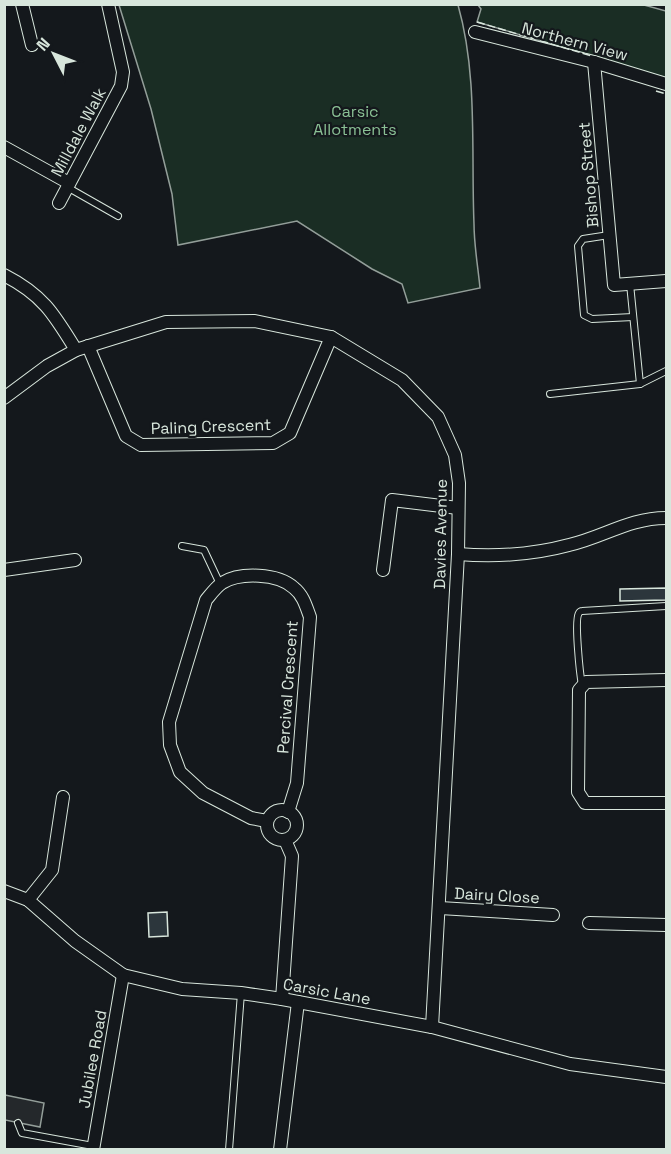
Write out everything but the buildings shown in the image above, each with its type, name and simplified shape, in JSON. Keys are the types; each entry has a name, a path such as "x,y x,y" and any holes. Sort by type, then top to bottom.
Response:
{"street":[{"path":"22,4 32,45"},
{"name":"Milldale Walk","path":"59,203 121,86 123,72 108,4"},
{"name":"Northern View","path":"475,32 594,62 666,84"},
{"name":"Bishop Street","path":"594,62 614,285 630,284"},
{"path":"4,147 68,185"},
{"path":"4,275 38,296 54,313 76,350"},
{"path":"630,284 666,280"},
{"name":"Davies Avenue","path":"4,398 47,366 76,350 165,322 255,321 330,338 402,380 438,417 455,455 459,483 458,554 432,1027"},
{"name":"Paling Crescent","path":"88,346 126,436 141,445 273,443 290,433 330,338"},
{"path":"383,570 392,500 458,508"},
{"path":"458,554 489,557 526,554 570,545 628,523 649,518 666,518"},
{"path":"4,570 75,561"},
{"name":"Percival Crescent","path":"220,584 246,575 281,579 295,588 306,603 310,617 297,783 288,812 295,818 297,827 293,836 285,840"},
{"path":"220,584 206,600 169,722 170,745 180,772 203,793 251,818 267,821"},
{"path":"666,680 586,682 582,685 579,690 578,792 585,803 666,803"},
{"path":"28,900 52,870 63,797"},
{"path":"282,999 292,856 285,840 274,839 270,836 267,831 267,821 273,813 283,810 288,812"},
{"name":"Carsic Lane","path":"4,891 28,900 75,941 123,975 182,989 241,993 282,999 432,1027 570,1064 666,1077"},
{"name":"Dairy Close","path":"440,909 553,915"},
{"path":"589,923 666,925"},
{"name":"Jubilee Road","path":"93,1148 123,975"},
{"path":"280,1149 298,1002"}],"lane":[{"path":"68,185 118,216"},
{"path":"610,235 583,238 578,246 584,315 592,319 633,317"},
{"path":"630,284 640,384"},
{"path":"550,394 640,384 666,371"},
{"path":"182,546 204,550 220,584"},
{"path":"582,685 578,636 579,612 666,606"},
{"path":"229,1149 241,993"},
{"path":"18,1123 22,1132 93,1148"}],"green space":[{"name":"Carsic Allotments","path":"119,5 458,5 469,58 474,232 480,288 408,303 402,284 372,269 297,221 178,245 172,194 151,109"},
{"path":"478,5 644,5 666,11 666,78 477,22 481,9"}],"shaded area":[{"path":"5,1095 44,1103 40,1127 5,1120"}],"fence":[{"path":"477,22 592,56"},
{"path":"656,91 666,94"}]}
